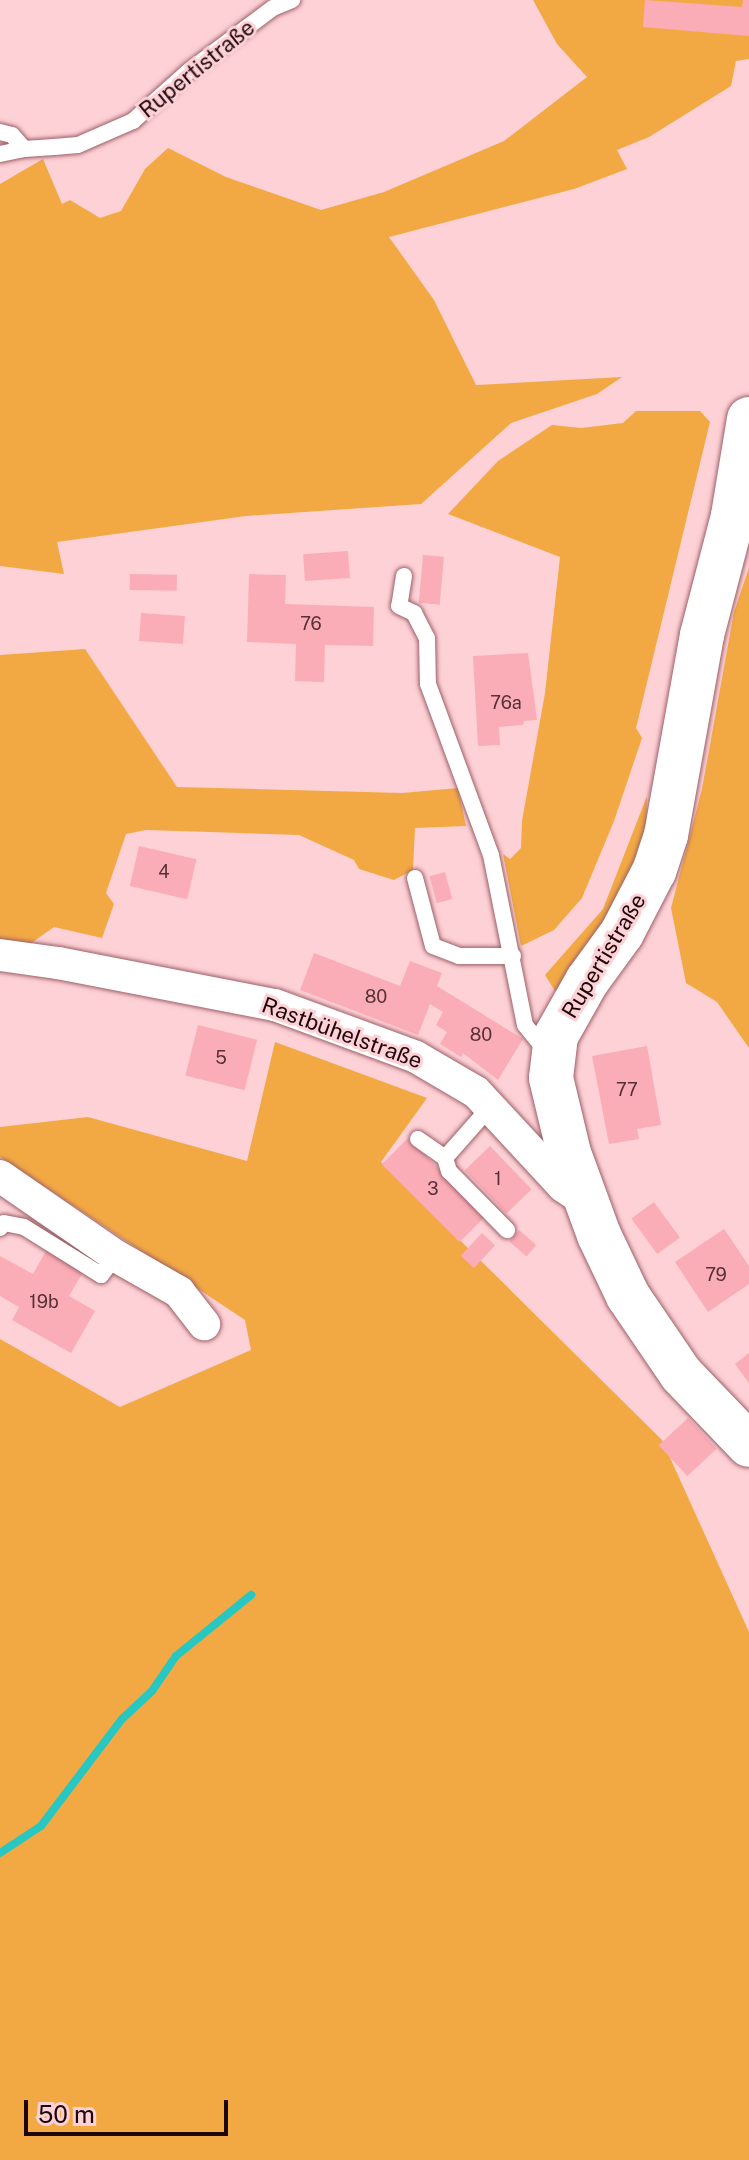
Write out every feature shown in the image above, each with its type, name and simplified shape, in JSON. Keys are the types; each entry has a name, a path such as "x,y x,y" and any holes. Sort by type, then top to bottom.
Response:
{"main road":[{"name":"Rupertistraße","path":"749,419 733,516 702,635 666,835 654,871 622,933 568,1011 556,1036 538,1040 587,1202 628,1296 700,1398 749,1445"}],"street":[{"name":"Rastbühelstraße","path":"0,955 58,963 275,1005 416,1057 476,1092 563,1186 587,1202"},
{"path":"0,1176 116,1256 179,1292 204,1324"}],"lane":[{"name":"Rupertistraße","path":"0,154 78,145 133,121 189,71 273,8 292,0"},
{"path":"0,132 12,135 24,149"},
{"path":"404,576 399,606 414,613 427,638 428,684 491,855 520,999 538,1040"},
{"path":"415,878 433,946 459,956 513,956"},
{"path":"445,1158 490,1107"},
{"path":"418,1139 445,1158 449,1171 507,1230"},
{"path":"0,1228 4,1223 24,1227 101,1275 116,1256"}],"shaded area":[{"path":"533,0 749,0 749,59 736,61 731,86 649,137 617,150 627,169 574,189 389,237 434,300 476,385 622,377 597,394 511,423 421,504 246,516 57,542 64,574 0,566 0,184 43,159 62,204 70,200 100,218 121,211 145,169 168,148 226,177 321,210 384,192 504,141 587,77 557,44"},
{"path":"636,411 700,411 710,422 636,728 642,738 614,821 582,898 554,930 521,946 503,854 510,859 521,848 522,821 545,693 560,557 448,514 498,461 552,425 581,428 623,423"},
{"path":"749,568 749,1048 717,1002 686,983 671,908 702,789 734,612"},
{"path":"85,649 177,787 402,793 458,788 466,826 415,828 413,870 394,880 359,869 354,860 299,835 146,830 126,834 106,893 114,904 102,938 54,927 27,946 0,943 0,655"},
{"path":"647,796 646,837 626,887 574,971 555,991 545,975 603,909"},
{"path":"275,1042 427,1098 381,1162 662,1440 749,1632 749,2160 0,2160 0,1339 120,1407 251,1350 245,1320 0,1157 0,1127 88,1117 247,1161"}],"building":[{"path":"645,0 742,7 743,0 749,0 749,36 643,27"},
{"path":"348,551 350,578 305,581 303,554"},
{"path":"423,555 444,557 440,605 419,603"},
{"path":"130,574 177,575 177,591 130,590"},
{"path":"249,574 286,575 285,604 374,607 373,646 325,645 324,682 295,681 296,644 247,642"},
{"path":"141,613 185,616 183,644 139,641"},
{"path":"528,653 537,720 499,727 500,745 478,746 473,656"},
{"path":"139,846 196,859 187,899 130,886"},
{"path":"445,872 452,899 437,903 430,876"},
{"path":"314,953 400,986 410,961 442,973 437,986 523,1039 498,1080 463,1053 461,1057 440,1044 447,1032 436,1025 443,1012 430,1004 418,1035 300,990"},
{"path":"198,1025 257,1040 245,1090 185,1075"},
{"path":"647,1046 661,1125 637,1129 639,1139 609,1144 592,1056"},
{"path":"408,1138 486,1216 460,1242 382,1164"},
{"path":"490,1146 532,1189 507,1213 465,1170"},
{"path":"654,1202 680,1238 657,1254 631,1218"},
{"path":"724,1229 749,1266 749,1284 708,1312 675,1262"},
{"path":"519,1230 536,1245 527,1256 509,1241"},
{"path":"482,1233 495,1245 474,1268 461,1256"},
{"path":"46,1251 83,1272 69,1296 95,1311 71,1353 12,1320 19,1307 0,1296 0,1256 33,1274"},
{"path":"749,1353 749,1383 735,1364"},
{"path":"688,1418 717,1449 687,1476 659,1445"}],"waterway":[{"path":"0,1853 41,1826 122,1719 152,1691 176,1656 251,1595"}]}
